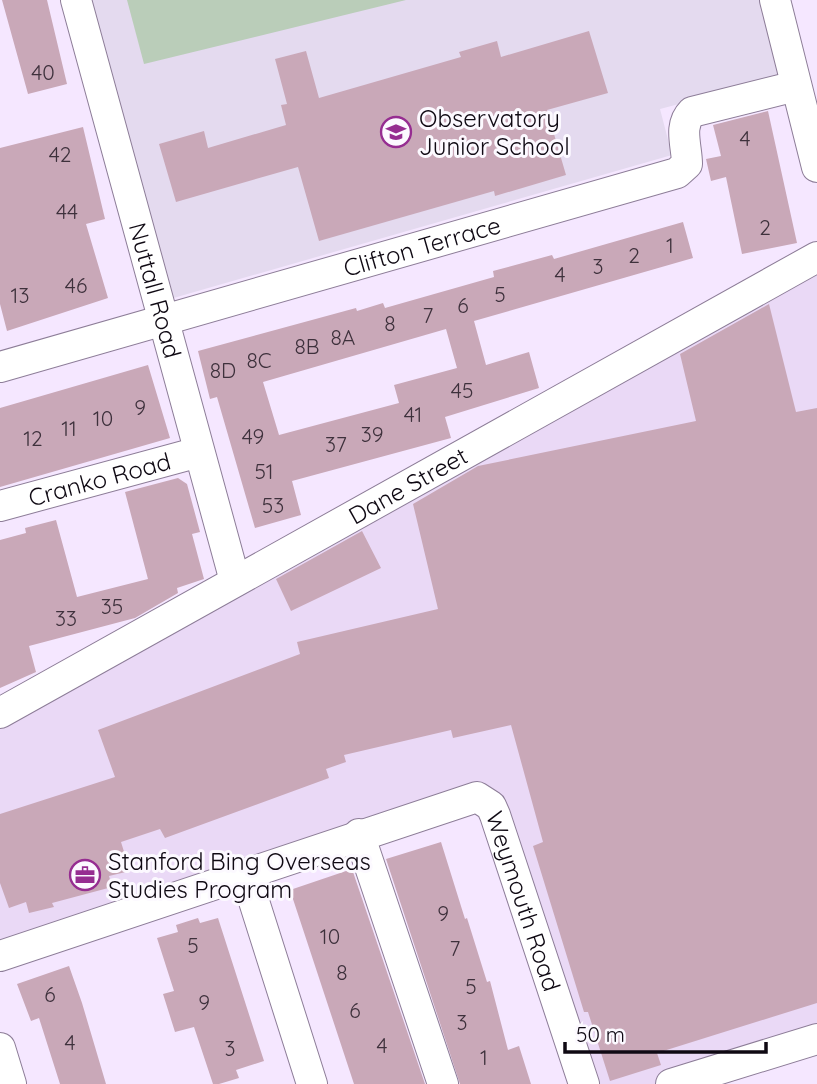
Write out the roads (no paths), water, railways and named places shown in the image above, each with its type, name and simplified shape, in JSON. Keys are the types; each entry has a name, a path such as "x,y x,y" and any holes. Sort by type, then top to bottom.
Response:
{"street":[{"name":"Nuttall Road","path":"76,0 235,581"},
{"path":"775,0 817,167"},
{"name":"Clifton Terrace","path":"0,367 677,173 687,164 683,131 685,119 692,112 796,86"},
{"name":"Dane Street","path":"0,713 817,257"},
{"name":"Cranko Road","path":"0,506 200,452"},
{"name":"Weymouth Road","path":"359,834 466,799 485,800 495,815 584,1084"},
{"path":"0,956 359,834 443,1084"},
{"path":"244,873 312,1084"},
{"path":"671,1084 817,1039"},
{"path":"0,1048 11,1084"}],"place":[{"name":"Observatory Junior School","path":"396,132"},
{"name":"Stanford Bing Overseas Studies Program","path":"85,875"}]}
